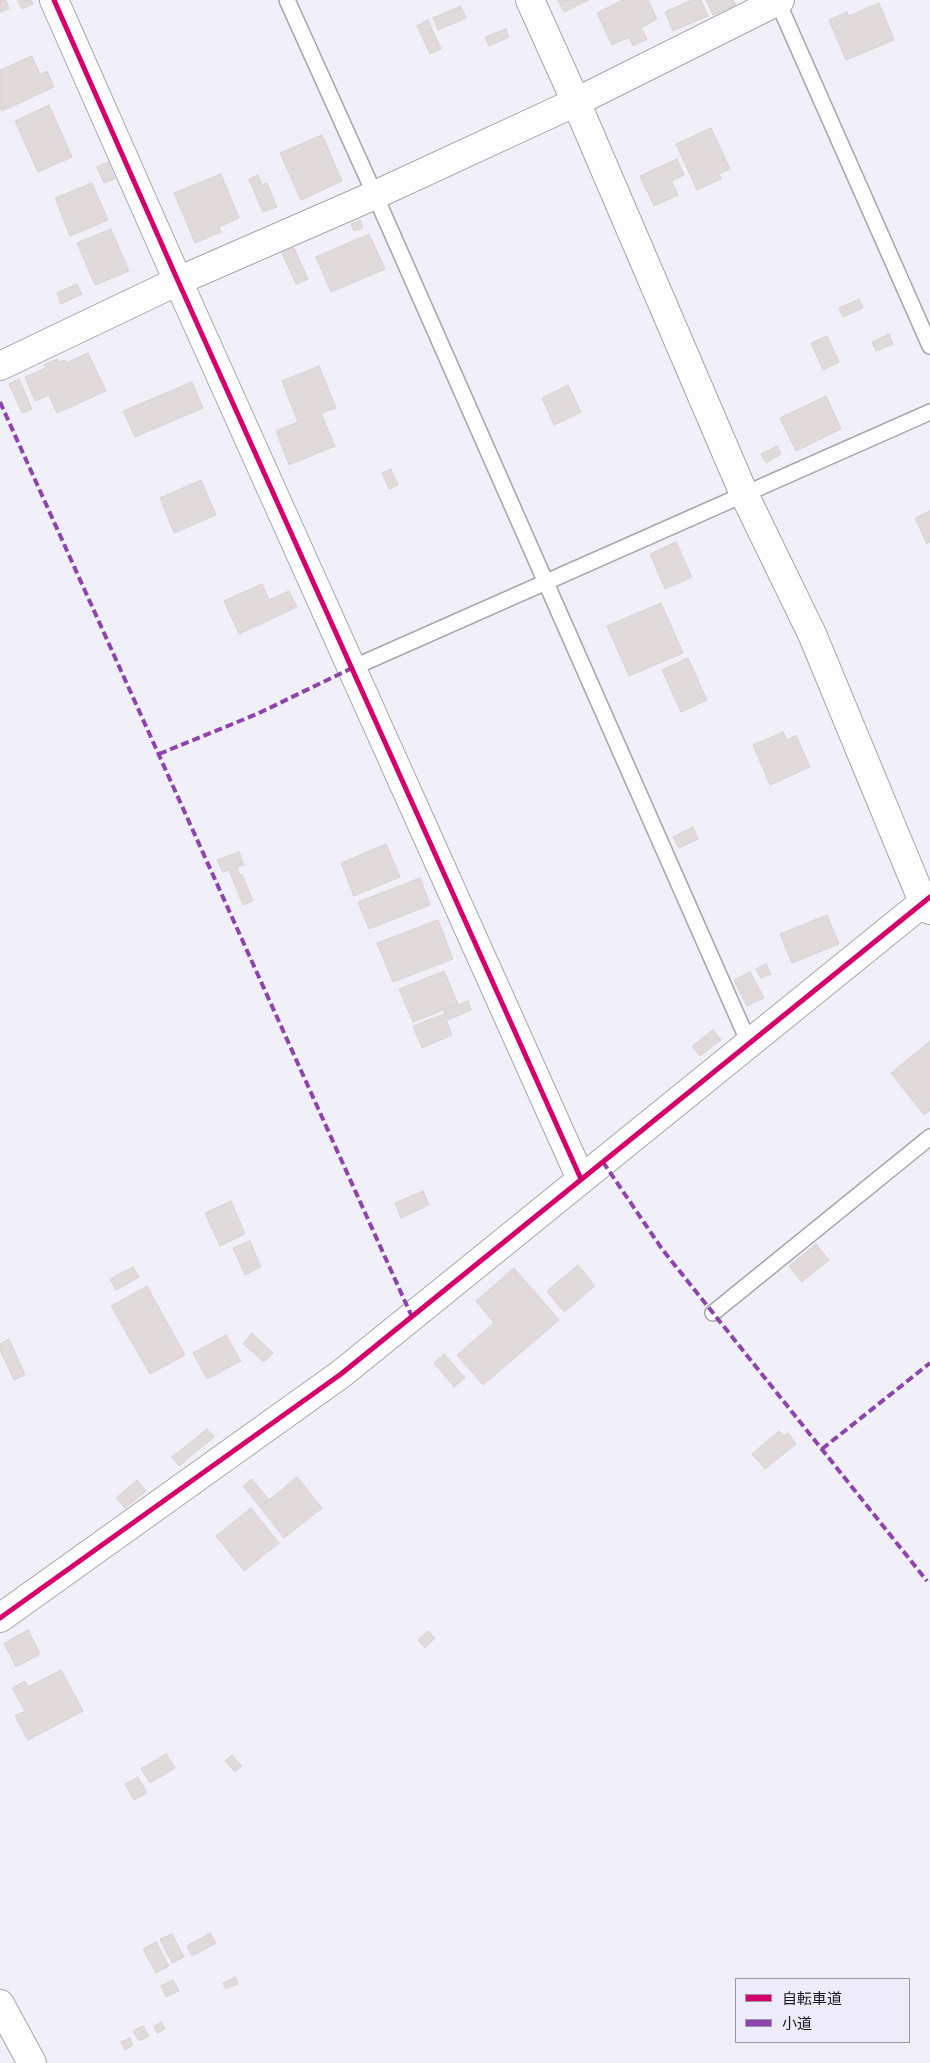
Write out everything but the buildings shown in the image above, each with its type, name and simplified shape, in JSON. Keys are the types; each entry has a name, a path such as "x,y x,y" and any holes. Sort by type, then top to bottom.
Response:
{"street":[{"path":"54,0 581,1179"},
{"path":"0,1618 341,1374 749,1043 928,903 812,634 744,494 576,102 530,0"},
{"path":"0,366 178,281 375,195 576,102 778,0"},
{"path":"0,2004 32,2063"}],"lane":[{"path":"287,0 749,1043"},
{"path":"778,0 930,346"},
{"path":"352,668 546,584 930,412"},
{"path":"713,1313 930,1138"}],"marked path":[{"path":"0,402 412,1317"},
{"path":"159,754 257,714 352,668"},
{"path":"603,1162 662,1249 927,1581"},
{"path":"822,1449 930,1363"}],"cycle path":[{"path":"54,0 581,1179"},
{"path":"0,1618 341,1374 930,897"}]}
